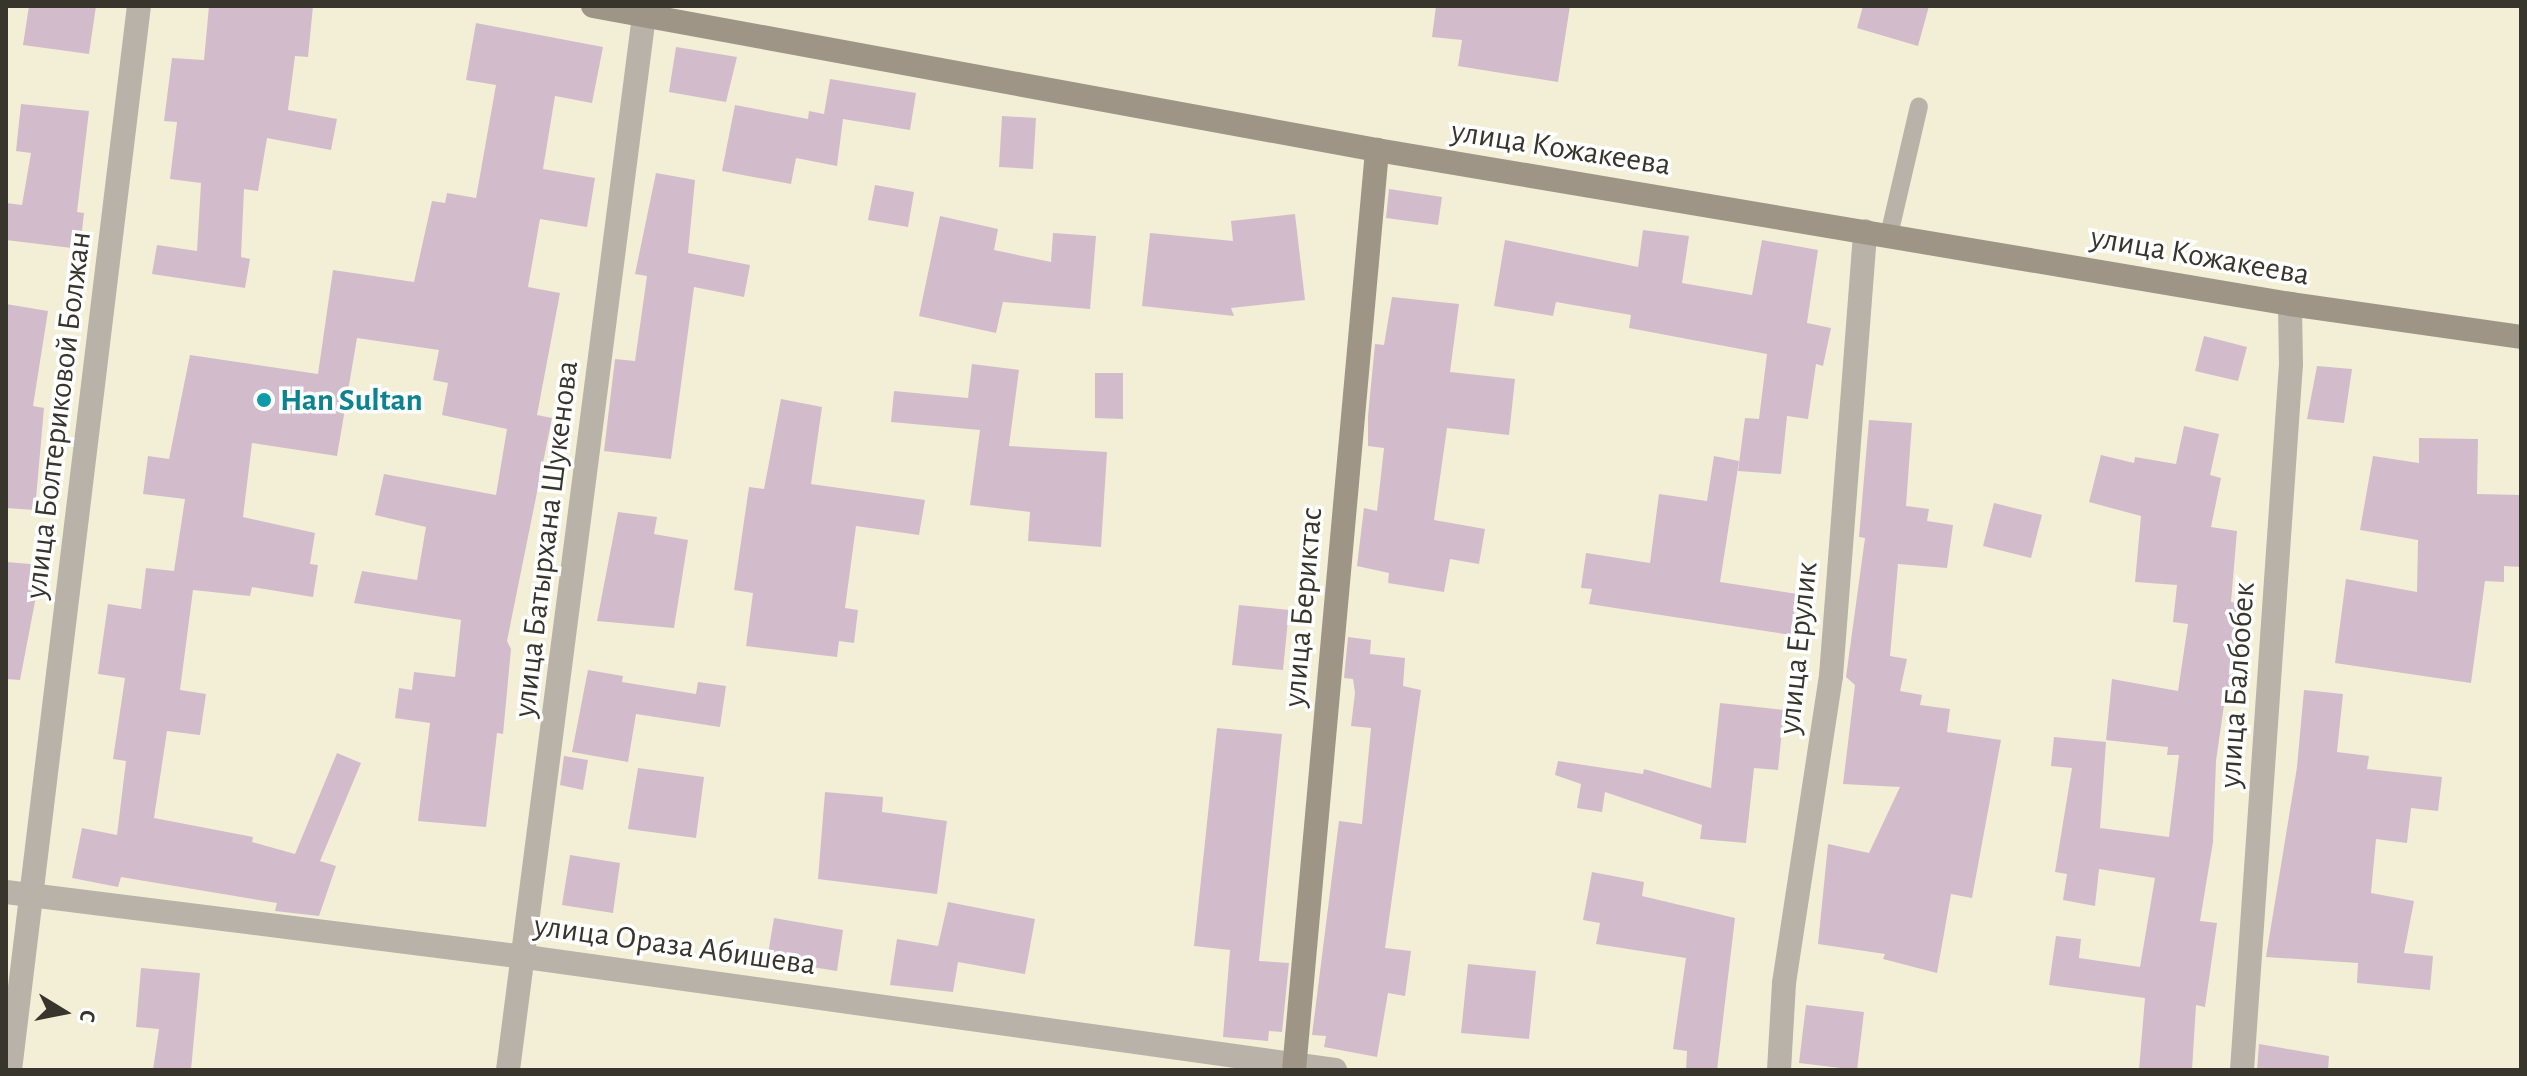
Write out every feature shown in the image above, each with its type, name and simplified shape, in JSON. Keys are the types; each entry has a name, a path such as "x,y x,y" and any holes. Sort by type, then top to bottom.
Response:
{"street":[{"name":"улица Болтериковой Болжан","path":"10,1070 139,6"},
{"name":"улица Кожакеева","path":"593,6 1377,150 2290,304 2521,337"},
{"name":"улица Батырхана Шукенова","path":"508,1070 526,957 644,15"},
{"name":"улица Бериктас","path":"1294,1067 1377,150"},
{"name":"улица Ерулик","path":"1779,1070 1784,983 1831,676 1877,233"},
{"name":"улица Балбобек","path":"2242,1070 2291,364 2290,304"},
{"name":"улица Ораза Абишева","path":"6,892 526,957 1294,1067 1335,1070"}],"lane":[{"path":"1877,233 1919,106"}],"building":[{"path":"29,6 96,6 89,54 23,45"},
{"path":"209,6 313,6 308,57 295,56 288,110 337,119 331,150 267,138 258,191 244,189 241,257 250,259 245,288 152,274 157,245 197,251 201,183 170,179 177,122 164,121 172,58 204,60"},
{"path":"1436,6 1570,6 1558,82 1458,66 1462,40 1432,37"},
{"path":"1863,6 1929,6 1918,46 1857,28"},
{"path":"476,23 603,47 592,103 555,96 543,169 595,178 587,227 540,219 528,287 560,293 537,415 552,418 507,641 511,649 503,734 497,733 486,827 418,821 430,723 395,718 399,688 412,690 414,672 455,677 461,620 354,603 362,571 417,580 426,527 375,515 384,474 496,495 507,429 442,415 448,383 433,380 439,350 357,338 337,456 252,443 243,517 315,533 310,564 318,565 313,597 252,587 250,596 193,590 180,690 206,694 200,735 167,731 154,818 253,837 252,842 295,854 337,753 361,763 320,861 336,866 319,916 275,911 277,903 121,877 118,887 72,878 82,828 117,835 126,761 113,759 125,678 98,674 108,604 141,609 146,568 174,571 185,499 143,494 148,456 169,459 190,355 318,374 333,270 414,282 432,201 445,203 447,193 476,198 496,85 466,80"},
{"path":"676,47 737,57 726,102 669,92"},
{"path":"830,79 916,93 910,130 843,119 837,166 796,158 791,184 722,171 735,105 808,119 809,111 824,114"},
{"path":"21,104 89,111 77,212 84,213 80,249 6,240 6,203 22,205 31,153 16,151"},
{"path":"1002,116 1036,118 1033,169 999,167"},
{"path":"656,173 695,180 688,253 750,265 744,297 694,287 671,459 604,451 615,359 635,361 647,276 635,274"},
{"path":"875,185 914,192 908,227 868,220"},
{"path":"1389,189 1442,197 1438,225 1386,218"},
{"path":"1295,214 1305,300 1231,308 1234,316 1142,306 1150,233 1233,241 1231,221"},
{"path":"940,216 998,229 994,250 1051,262 1053,233 1096,236 1090,309 1003,302 996,333 919,316"},
{"path":"1643,230 1689,236 1682,283 1752,295 1762,240 1818,250 1807,323 1831,328 1823,366 1816,364 1808,419 1787,416 1781,474 1738,471 1745,418 1759,419 1767,354 1629,328 1631,315 1556,302 1553,316 1494,306 1505,240 1638,267"},
{"path":"1392,297 1459,304 1450,372 1515,379 1509,435 1447,428 1434,520 1485,529 1479,564 1450,559 1444,592 1388,583 1389,573 1357,566 1364,508 1377,511 1384,448 1368,446 1368,416 1375,344 1384,345"},
{"path":"6,304 48,311 33,406 44,408 35,510 6,508"},
{"path":"2204,336 2247,347 2238,381 2195,371"},
{"path":"972,364 1019,370 1009,446 1107,452 1101,547 1028,541 1030,512 970,505 980,430 891,422 894,391 968,398"},
{"path":"2317,366 2352,369 2344,423 2307,419"},
{"path":"1095,373 1123,373 1123,419 1095,418"},
{"path":"781,399 822,407 811,484 925,500 919,535 856,526 845,608 858,610 854,643 839,641 837,657 746,646 753,593 734,590 749,487 764,489"},
{"path":"1869,420 1912,423 1906,506 1929,509 1927,521 1953,525 1947,568 1898,564 1890,656 1907,659 1900,691 1922,695 1920,705 1950,709 1947,732 2001,740 1972,898 1951,894 1937,973 1883,959 1885,954 1818,944 1828,844 1869,853 1900,787 1843,784 1855,685 1846,677 1865,538 1859,537"},
{"path":"2184,426 2219,434 2210,475 2221,478 2211,527 2237,531 2231,602 2239,603 2233,646 2245,647 2236,707 2224,705 2216,761 2213,842 2200,921 2217,923 2205,1007 2196,1005 2192,1070 2139,1070 2145,998 2049,985 2056,936 2081,939 2079,958 2140,967 2155,878 2099,869 2095,906 2063,900 2067,874 2055,872 2072,768 2051,766 2054,737 2106,742 2100,828 2169,837 2179,755 2167,755 2168,747 2106,740 2112,679 2178,691 2188,624 2173,622 2177,585 2135,582 2141,516 2089,502 2101,455 2134,463 2135,457 2176,464"},
{"path":"2419,438 2478,439 2477,494 2521,495 2521,567 2504,566 2504,582 2485,581 2471,683 2335,663 2346,579 2417,592 2418,540 2360,530 2373,456 2419,463"},
{"path":"1714,456 1739,461 1720,582 1797,594 1791,635 1589,604 1592,589 1581,588 1586,553 1650,563 1659,494 1707,501"},
{"path":"1994,503 2042,515 2031,558 1983,546"},
{"path":"618,512 657,517 654,534 688,540 674,628 597,621"},
{"path":"6,562 42,565 20,680 6,679"},
{"path":"1239,605 1289,610 1283,670 1232,665"},
{"path":"1348,637 1371,640 1370,654 1405,658 1403,686 1421,690 1385,948 1411,951 1405,996 1388,993 1377,1057 1324,1047 1326,1036 1312,1035 1339,821 1362,824 1371,728 1351,726 1355,693 1353,679 1344,678"},
{"path":"588,670 623,676 622,682 696,694 698,682 726,686 720,727 636,714 628,762 572,752"},
{"path":"2304,690 2343,694 2337,752 2369,756 2367,769 2442,777 2438,811 2411,808 2407,843 2376,839 2371,893 2414,901 2404,953 2433,956 2430,990 2357,983 2358,963 2266,957 2297,767"},
{"path":"1720,703 1784,710 1778,770 1754,768 1746,843 1700,839 1702,825 1605,792 1602,812 1577,808 1581,784 1555,775 1558,761 1643,774 1644,769 1711,788"},
{"path":"1217,728 1282,734 1259,961 1289,963 1282,1032 1269,1031 1268,1041 1223,1037 1230,950 1194,946"},
{"path":"564,756 588,760 583,790 560,785"},
{"path":"638,768 704,777 696,838 628,829"},
{"path":"825,792 883,797 882,812 947,821 937,894 818,879"},
{"path":"570,855 620,863 613,913 562,905"},
{"path":"1592,872 1644,882 1642,896 1735,918 1717,1070 1686,1070 1687,1051 1673,1049 1686,958 1596,944 1600,923 1583,920"},
{"path":"948,902 1035,919 1025,974 958,962 953,992 890,985 897,939 938,946"},
{"path":"774,918 843,930 837,971 767,960"},
{"path":"1468,964 1536,971 1529,1039 1461,1033"},
{"path":"141,968 200,973 191,1070 153,1070 159,1029 136,1027"},
{"path":"1806,1005 1864,1012 1857,1070 1799,1063"},
{"path":"2259,1044 2329,1056 2328,1070 2257,1070"}],"place":[{"name":"Han Sultan","path":"264,400"}]}
